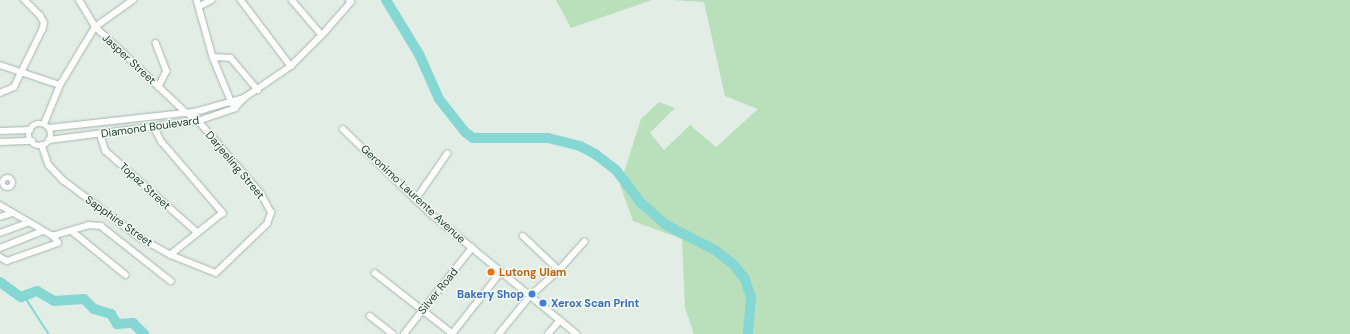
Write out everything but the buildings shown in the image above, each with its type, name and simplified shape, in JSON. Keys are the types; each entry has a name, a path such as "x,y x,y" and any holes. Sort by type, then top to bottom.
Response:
{"street":[{"path":"0,93 14,87 44,23 24,0"},
{"name":"Jasper Street","path":"79,0 95,27 186,113"},
{"path":"0,142 32,141 42,145 49,140 46,126 60,85 95,27 132,0"},
{"path":"197,0 200,6 213,57 235,108"},
{"path":"200,6 212,0"},
{"path":"241,0 291,66"},
{"path":"292,0 322,35"},
{"name":"Diamond Boulevard","path":"49,140 198,121 235,108 244,98 258,90 291,66 322,35 350,1"},
{"path":"156,43 167,71 159,87"},
{"path":"213,57 231,58 258,90"},
{"path":"0,65 60,85"},
{"name":"Diamond Boulevard","path":"46,126 186,113 231,100 244,98"},
{"name":"Darjeeling Street","path":"186,113 198,121 261,194 271,213 267,224 216,273"},
{"path":"0,131 30,130 35,125 46,126"},
{"path":"154,127 162,142 223,213 171,256"},
{"name":"Geronimo Laurente Avenue","path":"342,129 416,199 472,248 577,334"},
{"path":"30,130 32,141"},
{"name":"Topaz Street","path":"100,134 106,151 198,234"},
{"name":"Sapphire Street","path":"42,145 49,165 63,180 142,240 171,256 216,273"},
{"path":"416,199 448,154"},
{"path":"0,205 28,223 53,236 58,243 7,261 0,257"},
{"path":"0,217 12,213"},
{"path":"0,233 28,223"},
{"path":"53,236 73,232 88,225 101,226 171,281"},
{"path":"0,248 44,231"},
{"path":"73,232 126,275"},
{"path":"523,236 559,270"},
{"path":"499,334 530,296 559,270 584,242"},
{"name":"Silver Road","path":"404,334 472,248"},
{"path":"375,273 452,334 500,272"},
{"path":"370,316 393,334"},
{"path":"548,334 560,320"}],"green space":[{"path":"556,0 652,0 571,28"},
{"path":"672,0 1350,0 1350,334 694,334 685,308 682,239 633,221 620,185 641,119 659,102 675,108 650,133 664,150 690,125 716,147 758,109 725,96 704,2"}],"waterway":[{"path":"386,0 419,54 439,99 465,132 473,138 548,138 580,146 595,154 616,170 641,203 666,225 715,250 734,265 745,279 751,298 748,334"},
{"path":"0,282 21,297 37,291 54,301 84,299 94,309 111,314 117,324 133,323 144,334"},
{"path":"25,297 49,334"}],"place":[{"name":"Lutong Ulam","path":"491,272"},
{"name":"Bakery Shop","path":"532,294"},
{"name":"Xerox Scan Print","path":"543,303"}]}
